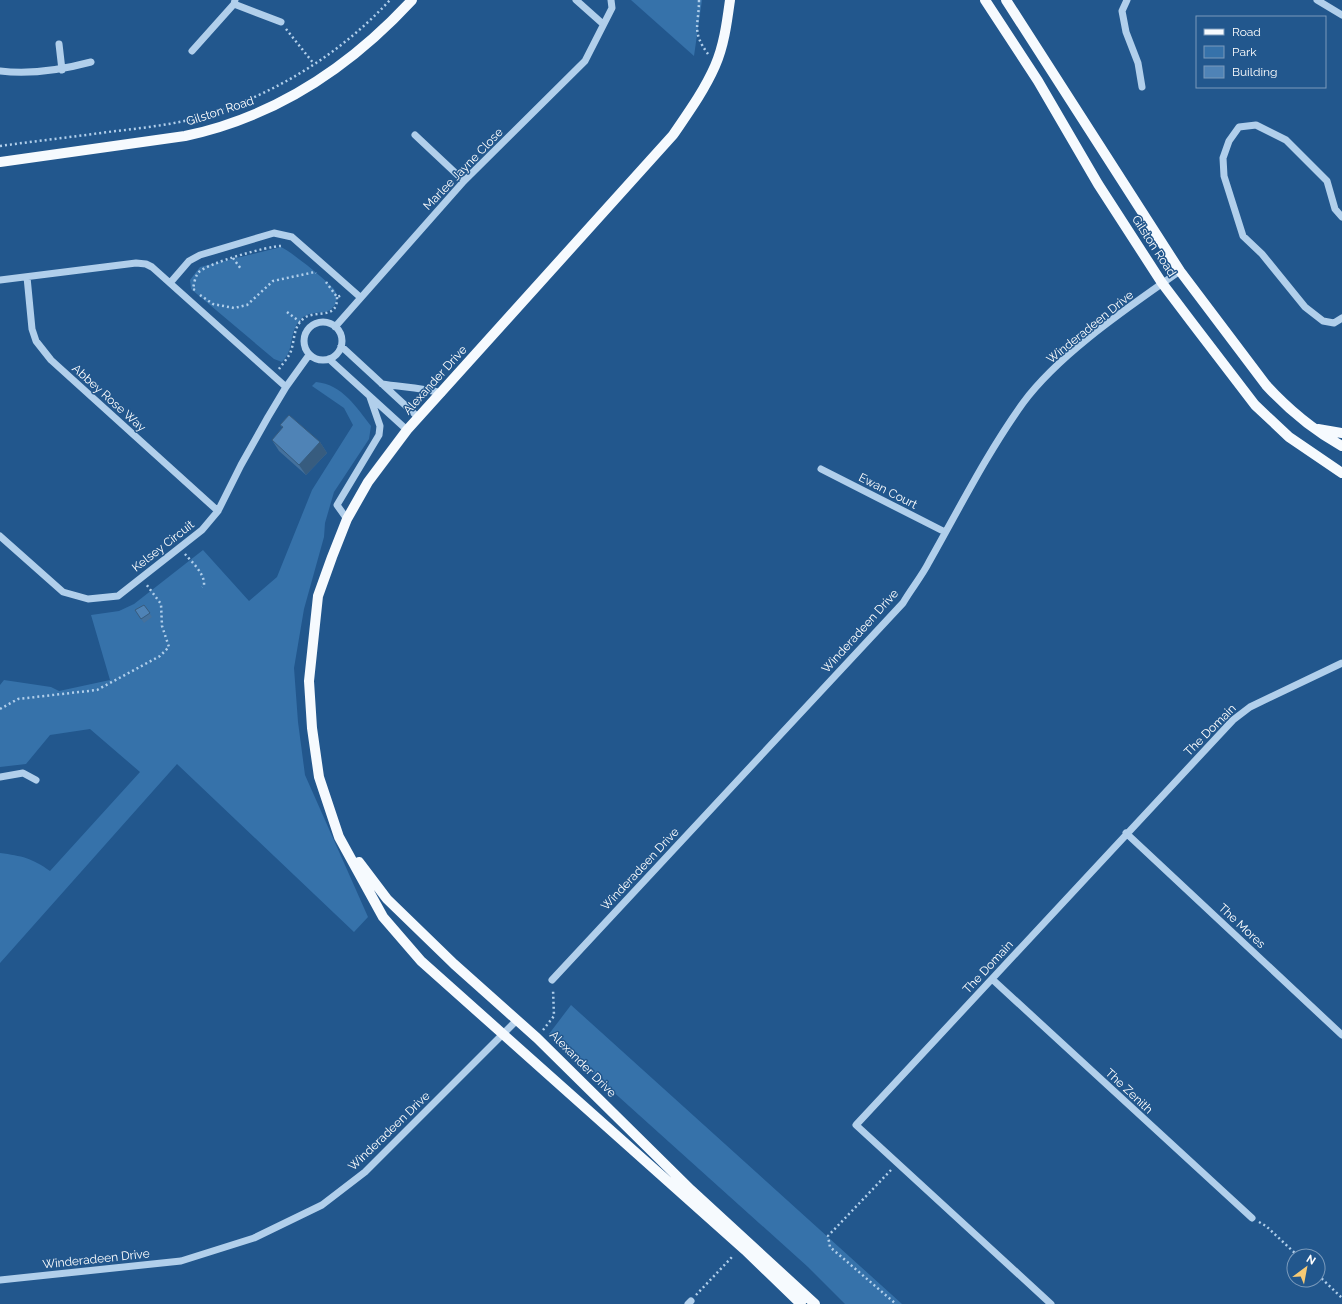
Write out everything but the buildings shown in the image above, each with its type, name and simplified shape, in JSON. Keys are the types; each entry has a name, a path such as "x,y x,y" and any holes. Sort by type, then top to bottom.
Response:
{"main road":[{"name":"Gilston Road","path":"0,162 185,136 200,133 257,114 289,99 325,77 376,37 412,0"},
{"name":"Alexander Drive","path":"730,0 716,66 698,99 674,135 407,430 368,482 347,519 318,596 309,681 312,728 319,777 340,837 383,917 420,961 745,1250 801,1304"},
{"name":"Gilston Road","path":"985,0 1038,81 1098,184 1162,283 1255,405 1289,437 1342,473"},
{"name":"Gilston Road","path":"1006,0 1180,271 1266,385 1281,402 1312,428 1342,446"},
{"path":"1312,428 1342,433"},
{"name":"Alexander Drive","path":"340,837 387,899 537,1038 691,1190 815,1304"}],"street":[{"path":"576,0 603,24"},
{"name":"Marlee Jayne Close","path":"334,327 358,294 464,181 584,61 612,8 611,0"},
{"path":"1127,0 1122,12 1126,32 1138,63 1142,87"},
{"path":"1317,0 1342,15"},
{"path":"192,51 235,2 281,22"},
{"path":"59,44 62,70"},
{"path":"0,71 15,73 62,70 91,62"},
{"path":"1342,217 1335,209 1327,181 1286,140 1256,125 1239,127 1229,141 1223,158 1224,176 1243,236 1262,254 1305,307 1324,322 1334,323 1342,318"},
{"path":"415,135 464,181"},
{"path":"170,283 189,261 200,255 274,233 292,237 358,294"},
{"path":"0,280 136,263 146,264 152,267 286,388"},
{"name":"Winderadeen Drive","path":"552,980 902,603 929,564 945,532 1005,430 1037,386 1070,354 1162,283 1180,271"},
{"name":"Abbey Rose Way","path":"27,277 32,329 36,341 50,360 218,511"},
{"path":"320,322 327,323 334,327 341,335 341,346 336,355 329,359 321,360 310,355 306,350 304,342 308,329 320,322"},
{"path":"341,346 419,418"},
{"name":"Kelsey Circuit","path":"0,536 63,592 88,599 118,596 202,530 218,511 241,465 286,388 310,355"},
{"path":"329,359 407,430"},
{"path":"382,384 406,388 421,387 442,393"},
{"path":"347,519 337,505 379,435 380,426 370,397"},
{"name":"Ewan Court","path":"821,469 945,532"},
{"name":"The Domain","path":"1052,1304 856,1124 1126,833 1242,712 1342,663"},
{"path":"0,777 23,773 36,780"},
{"name":"The Mores","path":"1126,833 1342,1035"},
{"name":"The Zenith","path":"992,979 1252,1218"},
{"name":"Winderadeen Drive","path":"0,1280 181,1261 254,1238 322,1205 365,1172 517,1020"}],"path":[{"path":"0,146 135,129 207,115 270,91 314,64 345,42 390,0"},
{"path":"700,0 696,28 700,43 716,66"},
{"path":"281,22 314,64"},
{"path":"284,247 280,246 233,258 205,268 199,273 193,289 214,304 234,308 247,305 273,281 315,272 319,276"},
{"path":"233,258 240,270"},
{"path":"274,376 291,353 293,336 300,322 308,315 327,314 332,311 335,306 337,297 324,280"},
{"path":"190,301 199,294"},
{"path":"337,297 358,294"},
{"path":"287,312 300,322"},
{"path":"180,548 199,571 204,583 202,587"},
{"path":"0,709 18,699 97,690 160,656 169,647 162,626 161,604 142,577"},
{"path":"537,1038 554,1016 552,980"},
{"path":"896,1304 830,1247 828,1236 898,1163"},
{"path":"1252,1218 1266,1226 1289,1248"},
{"path":"689,1302 732,1257"},
{"path":"1326,1283 1342,1298"}],"green space":[{"path":"631,0 702,0 694,56"},
{"path":"281,247 301,260 324,279 334,289 337,298 335,304 330,310 308,314 299,321 294,332 289,352 282,362 274,359 191,289 190,280 200,267"},
{"path":"316,382 334,387 341,392 348,398 371,426 369,439 334,492 325,523 324,537 304,609 294,668 298,722 305,775 368,917 354,932 177,764 0,963 0,853 26,858 38,863 50,871 140,772 90,729 50,735 26,764 0,767 0,685 4,680 51,687 59,691 110,680 91,615 119,611 134,604 203,550 249,601 277,577 312,490 353,425 344,408 312,386"},
{"path":"571,1005 902,1304 845,1304 808,1267 549,1034"}]}
